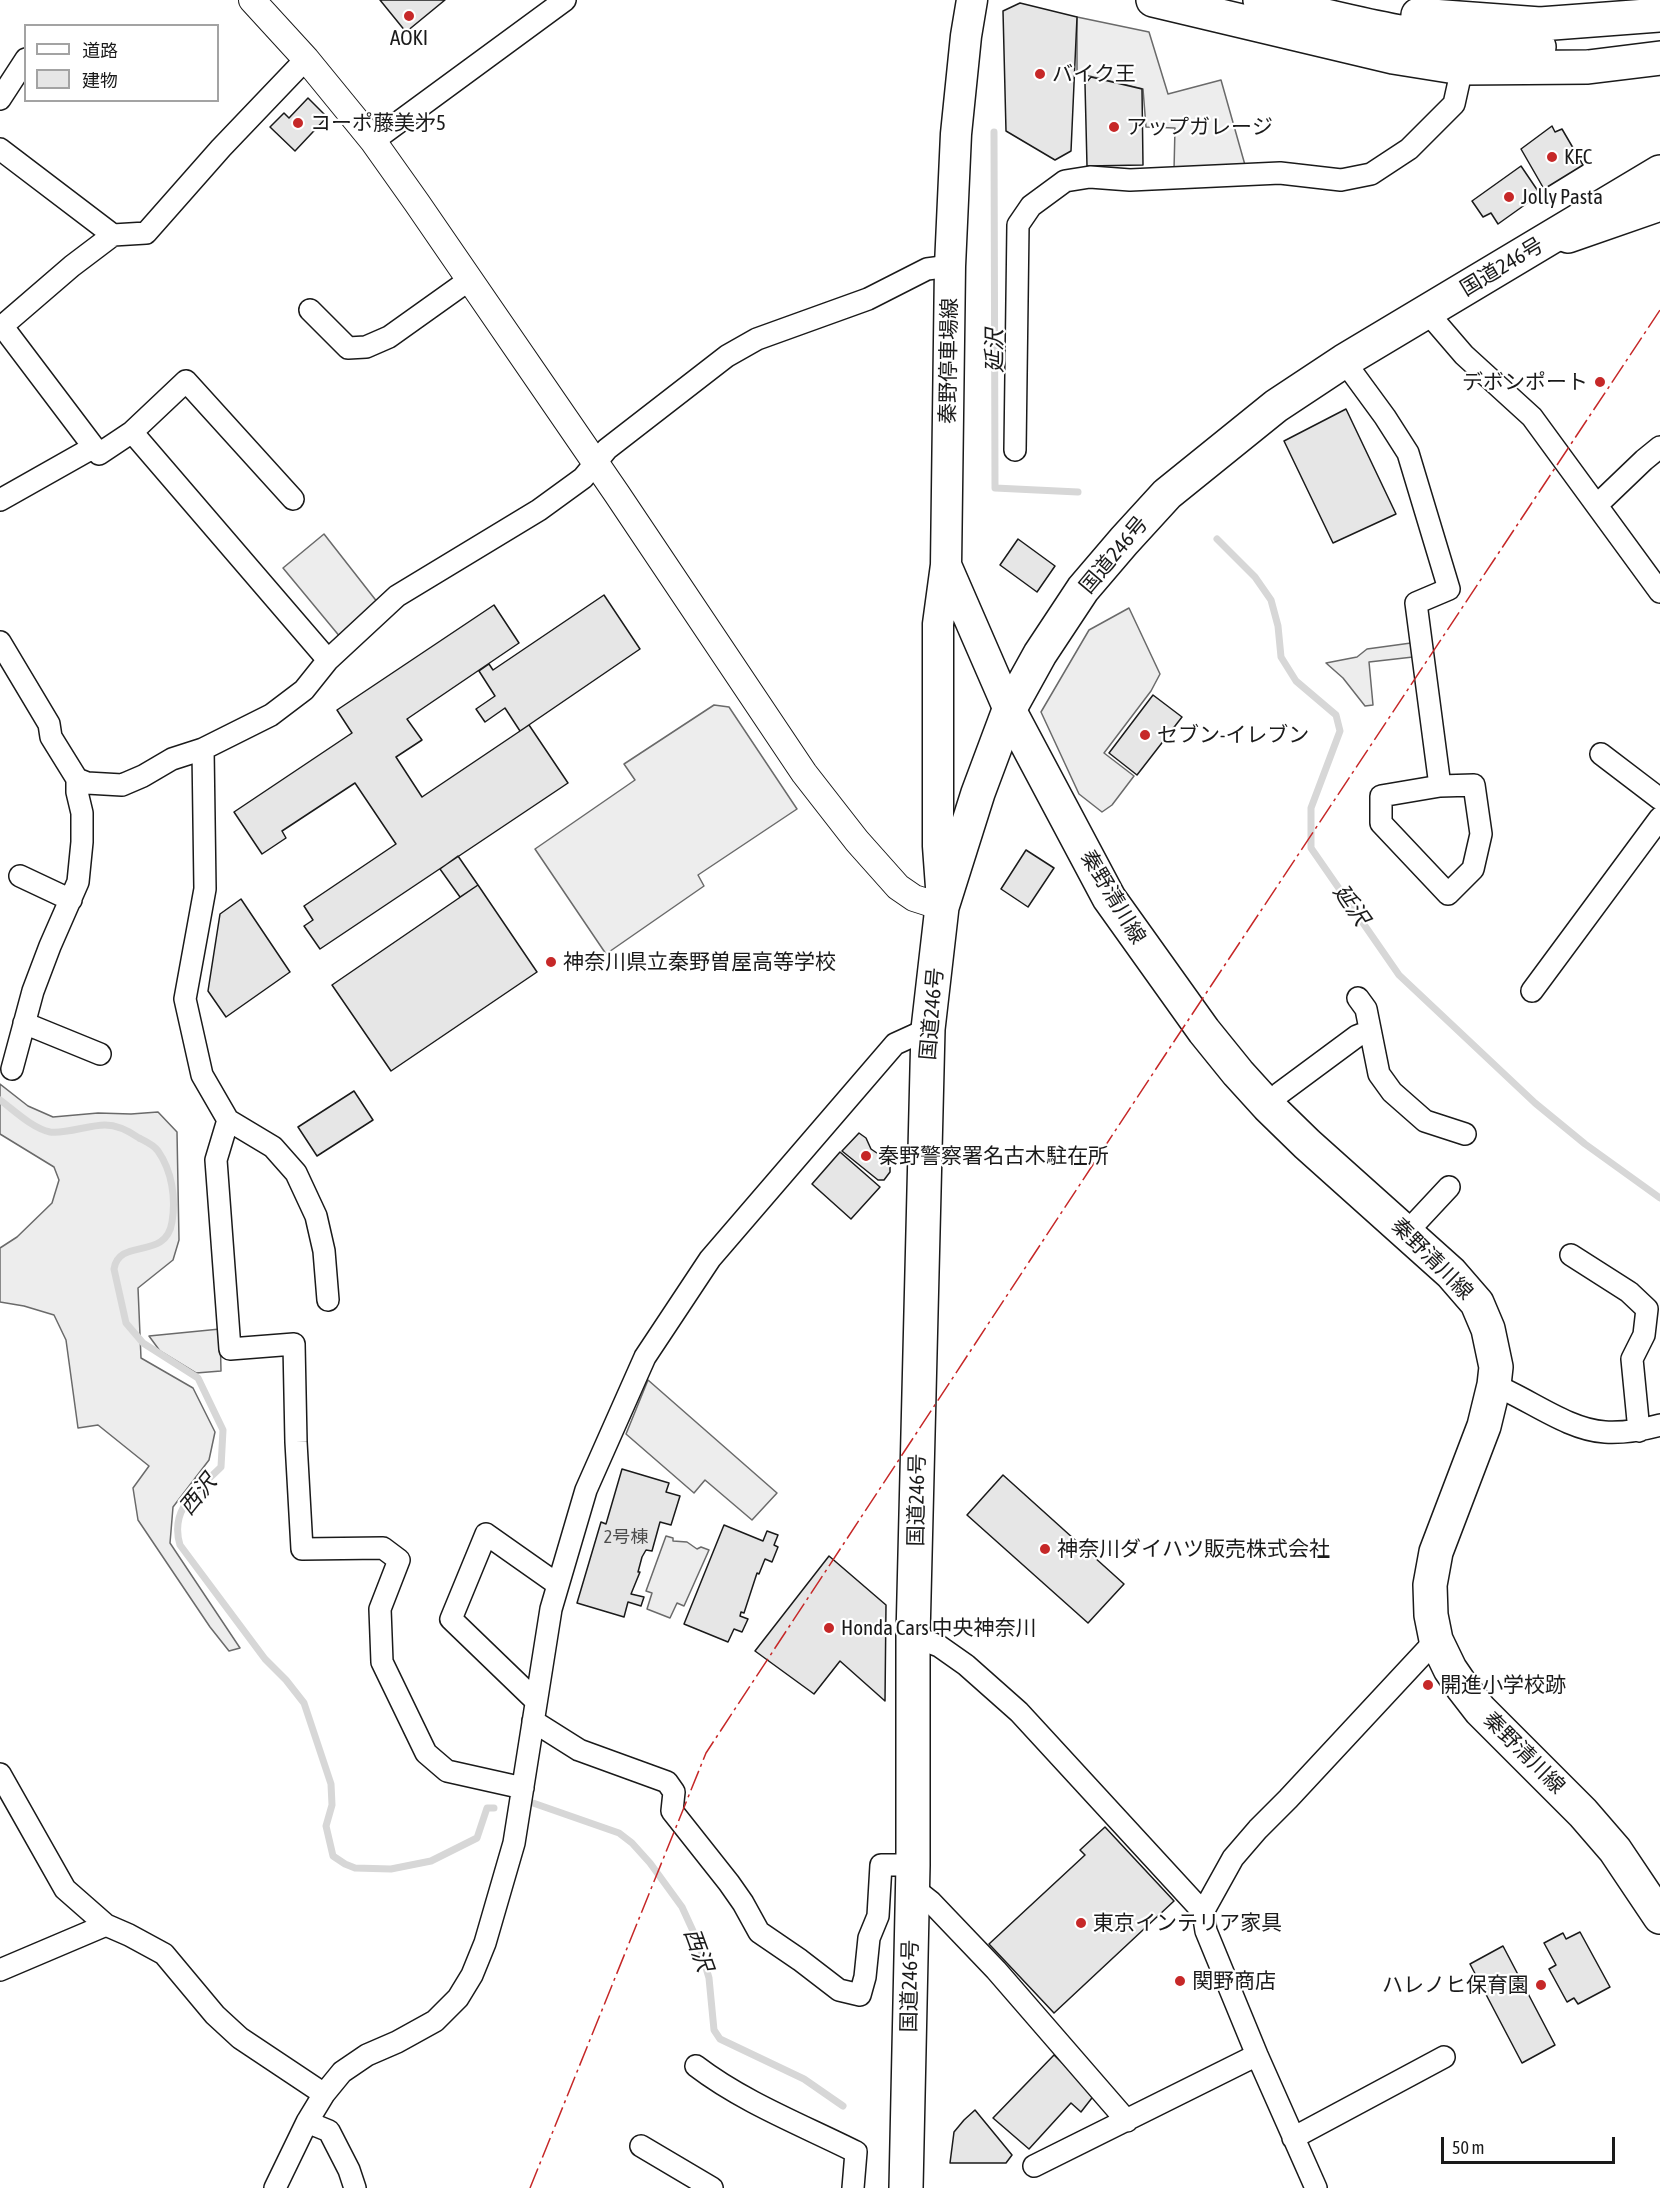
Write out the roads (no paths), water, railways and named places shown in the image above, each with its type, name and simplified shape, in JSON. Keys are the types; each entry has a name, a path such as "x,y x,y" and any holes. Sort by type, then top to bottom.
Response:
{"main road":[{"name":"秦野停車場線","path":"972,0 956,134 950,266 946,565 1009,710"},
{"path":"1153,0 1393,57 1462,68 1588,67 1660,58"},
{"path":"1260,0 1416,36 1507,47 1597,45 1660,36"},
{"path":"1355,0 1418,15 1540,24 1660,15"},
{"name":"国道246号","path":"906,2188 912,1876 913,1636 928,1029 942,907 968,818 1009,710 1040,654 1083,589 1167,494 1276,406 1344,361 1660,172"},
{"path":"1535,248 1660,204"},
{"path":"942,907 938,846 938,624 946,565"},
{"name":"秦野清川線","path":"1009,710 1109,898 1204,1031 1268,1106 1451,1273 1477,1303 1488,1329 1496,1367 1494,1385 1484,1426 1436,1552 1430,1585 1431,1615 1436,1640 1450,1669 1480,1710 1583,1813 1615,1850 1660,1917"}],"street":[{"path":"252,0 306,59 373,141 596,463 804,773 851,833 898,887 914,898 942,907"},
{"path":"373,141 565,0"},
{"path":"293,499 186,381 132,432 99,454 1,327 72,266 113,235 146,233 306,59"},
{"path":"0,99 24,62"},
{"path":"1015,450 1018,225 1031,206 1065,181 1090,177 1130,180 1280,173 1341,180 1371,174 1409,149 1454,104 1462,68"},
{"path":"0,149 113,235"},
{"path":"77,779 87,783 122,785 172,759 203,749 271,715 304,690 328,660 397,596 539,510 583,478 607,449 727,356 757,339 868,299 927,269 950,266"},
{"path":"310,310 348,348 366,348 389,337 469,280"},
{"path":"1427,312 1464,356 1532,417 1660,592"},
{"path":"1344,361 1385,417 1407,453 1449,589 1416,603 1440,786"},
{"path":"132,432 328,660"},
{"path":"0,500 94,447"},
{"path":"1597,505 1660,447"},
{"path":"0,642 49,724 51,737 77,779 77,792 82,813 78,882 50,946 24,1023 12,1069"},
{"path":"203,749 205,889 185,999 202,1075 228,1120 273,1148 296,1173 316,1216 324,1251 328,1300"},
{"path":"1601,754 1660,799"},
{"path":"1474,785 1481,834 1473,869 1448,894 1381,823 1381,796 1440,786 1474,785"},
{"path":"1532,991 1660,818"},
{"path":"20,876 71,900"},
{"path":"1358,998 1366,1009 1379,1074 1400,1100 1425,1122 1465,1134"},
{"path":"24,1023 99,1054"},
{"path":"275,2188 307,2122 324,2094 342,2073 368,2055 435,2021 458,1998 467,1983 484,1943 514,1843 551,1609 557,1584 586,1490 645,1357 704,1269 895,1044 928,1029"},
{"path":"1268,1106 1281,1093 1357,1036 1370,1031"},
{"path":"228,1120 216,1160 230,1348 294,1344 296,1442 302,1549 383,1548 399,1560 380,1609 382,1662 426,1753 447,1771 522,1788"},
{"path":"1407,1232 1449,1187"},
{"path":"1571,1255 1629,1292 1647,1309 1644,1335 1632,1359 1639,1431"},
{"path":"1494,1385 1569,1423 1603,1432 1639,1431 1660,1425"},
{"path":"557,1584 486,1534 452,1620 535,1711 579,1750 667,1782 674,1792 672,1811 729,1883 759,1932 839,1990 860,1995 865,1977 869,1938 878,1916 881,1865 912,1876 931,1902 996,1970 1127,2121"},
{"path":"913,1636 939,1646 966,1665 1019,1712 1203,1912 1206,1931 1257,2055 1316,2188"},
{"path":"1203,1912 1233,1858 1436,1640"},
{"path":"0,1774 65,1889 106,1925 164,1954 215,2015 240,2038 324,2094"},
{"path":"0,1970 106,1925"},
{"path":"1034,2166 1257,2055"},
{"path":"1293,2138 1444,2057"},
{"path":"696,2066 725,2086 856,2152 853,2188"},
{"path":"307,2122 329,2131 350,2170 355,2188"},
{"path":"641,2146 712,2188"}],"waterway":[{"name":"延沢","path":"994,132 995,488 1078,492"},
{"name":"延沢","path":"1217,539 1255,577 1271,600 1278,626 1281,657 1296,681 1336,715 1340,731 1311,808 1311,848 1399,975 1535,1103 1585,1144 1660,1198"},
{"name":"西沢","path":"0,1100 30,1123 50,1132 105,1125 123,1129 154,1147 167,1167 172,1185 173,1204 172,1222 168,1234 152,1246 124,1254 118,1259 114,1269 126,1323 143,1343 198,1378 223,1430 221,1467 195,1492 182,1510 178,1521 180,1545 265,1659 304,1703 331,1784 332,1805 326,1826 333,1856 355,1868 391,1869 431,1861 477,1838 487,1808 494,1808"},
{"name":"西沢","path":"533,1803 619,1833 632,1843 650,1863 682,1907 699,1944 709,1978 714,2030 720,2039 804,2079 843,2106"}],"place":[{"name":"AOKI","path":"409,16"},
{"name":"バイク王","path":"1040,74"},
{"name":"コーポ藤美㐧5","path":"298,123"},
{"name":"アップガレージ","path":"1114,127"},
{"name":"KFC","path":"1552,157"},
{"name":"Jolly Pasta","path":"1509,197"},
{"name":"デボンポート","path":"1600,382"},
{"name":"セブン-イレブン","path":"1145,735"},
{"name":"神奈川県立秦野曽屋高等学校","path":"551,962"},
{"name":"秦野警察署名古木駐在所","path":"866,1156"},
{"name":"神奈川ダイハツ販売株式会社","path":"1045,1549"},
{"name":"Honda Cars 中央神奈川","path":"829,1628"},
{"name":"開進小学校跡","path":"1428,1685"},
{"name":"東京インテリア家具","path":"1081,1923"},
{"name":"関野商店","path":"1180,1981"},
{"name":"ハレノヒ保育園","path":"1541,1985"}]}
